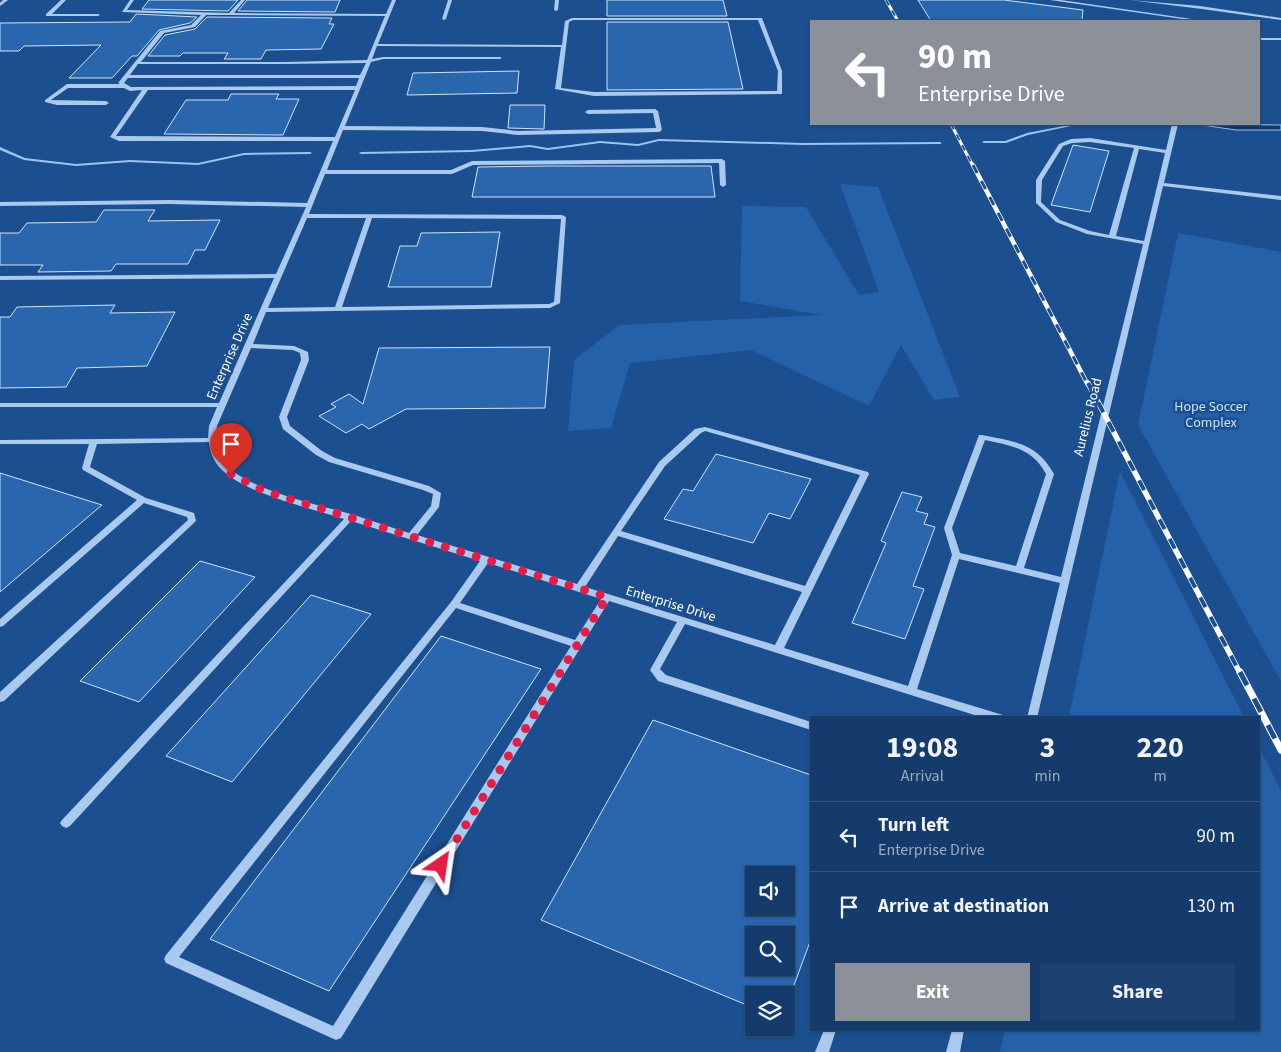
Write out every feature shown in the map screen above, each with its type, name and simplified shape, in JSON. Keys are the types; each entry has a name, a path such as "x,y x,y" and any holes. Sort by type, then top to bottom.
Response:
{"street":[{"path":"0,5 6,0"},
{"path":"64,0 48,15 98,15"},
{"path":"132,0 124,11 204,14 387,15"},
{"path":"230,14 243,0"},
{"name":"Enterprise Drive","path":"394,0 305,216 213,426 211,440 214,457 231,474 264,491 992,716"},
{"path":"444,19 450,0"},
{"path":"556,10 557,0"},
{"path":"1052,0 1192,20"},
{"path":"1131,0 1153,1 1281,19"},
{"path":"1197,20 1202,0"},
{"path":"204,14 193,26 162,32 121,83 130,89 357,88"},
{"path":"1162,20 1164,15"},
{"path":"572,19 760,19 780,71 780,94 594,94 558,89 564,46 567,21 572,19"},
{"path":"1260,40 1281,39"},
{"path":"377,45 564,46"},
{"path":"137,63 369,61 383,58 500,58"},
{"path":"126,76 362,77"},
{"path":"106,104 47,101 67,86 125,86"},
{"path":"146,89 113,137 119,139 336,139"},
{"path":"341,128 482,129 518,133 658,130 655,111 588,112"},
{"name":"Aurelius Road","path":"1032,716 1175,125"},
{"path":"1146,243 1089,233 1058,221 1038,202 1038,180 1061,145 1071,141 1090,140 1168,152"},
{"path":"1112,237 1137,147"},
{"path":"322,172 452,172 472,163 722,161 723,185"},
{"path":"0,204 170,202 308,205"},
{"path":"264,310 550,306 557,303 564,218 562,217 305,216"},
{"path":"338,309 370,216"},
{"path":"0,278 279,276"},
{"path":"249,346 294,348 304,352 305,360 283,417 286,427 319,453 332,460 426,488 437,494 434,507 411,536"},
{"path":"0,405 223,405"},
{"path":"579,588 662,464 679,446 701,429 861,472 865,474 778,650"},
{"path":"911,691 956,555 948,528 982,437 1028,448 1044,461 1050,474 1019,572"},
{"path":"0,442 211,440"},
{"path":"0,698 192,521 191,515 143,500 86,468 93,442"},
{"path":"0,624 143,500"},
{"path":"66,823 350,517"},
{"path":"617,533 807,590"},
{"path":"956,555 1019,572 1064,580"},
{"path":"486,559 454,604 170,959 336,1034 607,597"},
{"path":"454,604 578,645"},
{"path":"822,1052 830,1031"},
{"path":"953,1052 958,1031"}],"lane":[{"path":"1161,184 1281,198"},
{"path":"682,621 655,670 662,678 810,726"}],"green space":[{"path":"840,184 878,187 960,397 934,400 901,345 869,406 751,350 630,363 611,428 568,431 574,360 619,325 822,315 740,301 742,206 806,207 859,295 879,292"},
{"name":"Hope Soccer Complex","path":"1178,233 1281,252 1281,681 1138,425"},
{"path":"1120,471 1243,716 1069,716"},
{"path":"1260,749 1281,791 1281,1052 1000,1052 1005,1031 1260,1031"}],"shaded area":[{"path":"1202,125 1281,125 1281,130 1236,130"}],"building":[{"path":"149,0 238,0 228,11 142,9"},
{"path":"247,0 340,0 335,12 238,11"},
{"path":"607,0 723,0 727,16 607,16"},
{"path":"918,0 1004,0 1083,10 1082,20 930,20"},
{"path":"136,14 197,17 190,23 159,30 137,56 132,56 112,78 69,78 101,45 24,46 19,51 0,51 0,23 130,22"},
{"path":"207,17 332,18 329,24 334,24 321,49 266,50 261,59 224,59 228,53 183,53 180,56 148,56 165,35 195,29"},
{"path":"607,22 728,22 743,89 607,90"},
{"path":"519,71 517,93 407,95 413,73"},
{"path":"231,94 279,94 276,99 299,99 283,135 164,134 186,100 228,100"},
{"path":"510,105 545,105 544,129 508,128"},
{"path":"1073,145 1109,151 1090,212 1051,205"},
{"path":"711,166 715,197 472,197 478,167"},
{"path":"104,210 155,210 148,221 220,220 205,250 195,250 188,264 116,264 111,271 38,272 43,265 0,265 0,233 19,233 27,223 96,222"},
{"path":"500,232 491,287 388,287 400,246 417,246 421,233"},
{"path":"115,305 110,313 175,312 147,366 77,368 66,387 0,388 0,317 10,317 17,307"},
{"path":"550,347 545,408 406,409 369,429 362,424 346,433 319,416 336,407 331,404 349,394 363,404 379,348"},
{"path":"716,454 811,479 790,519 769,513 753,543 664,519 683,489 693,491"},
{"path":"0,473 102,505 0,592"},
{"path":"902,492 922,497 916,511 928,514 924,524 935,527 913,586 924,589 905,639 852,623 886,543 881,541"},
{"path":"200,561 255,577 139,702 80,681"},
{"path":"311,595 371,614 232,782 166,756"},
{"path":"441,636 541,669 329,991 210,939"},
{"path":"653,720 810,775 810,942 794,986 745,986 745,1004 541,920"}],"waterway":[{"path":"984,142 1006,142 1027,134 1074,125"},
{"path":"361,153 472,151 530,146 548,149 600,142 638,145 659,140 803,144 940,143"},
{"path":"0,148 24,159 76,165 130,161 198,164 244,154 310,153"}],"railway":[{"path":"886,0 897,20"},
{"path":"952,125 973,166"},
{"path":"973,165 1088,385"},
{"path":"1088,383 1240,673"},
{"path":"1240,672 1281,750"}],"route":[{"path":"231,474 264,491 607,597 441,865"}]}
